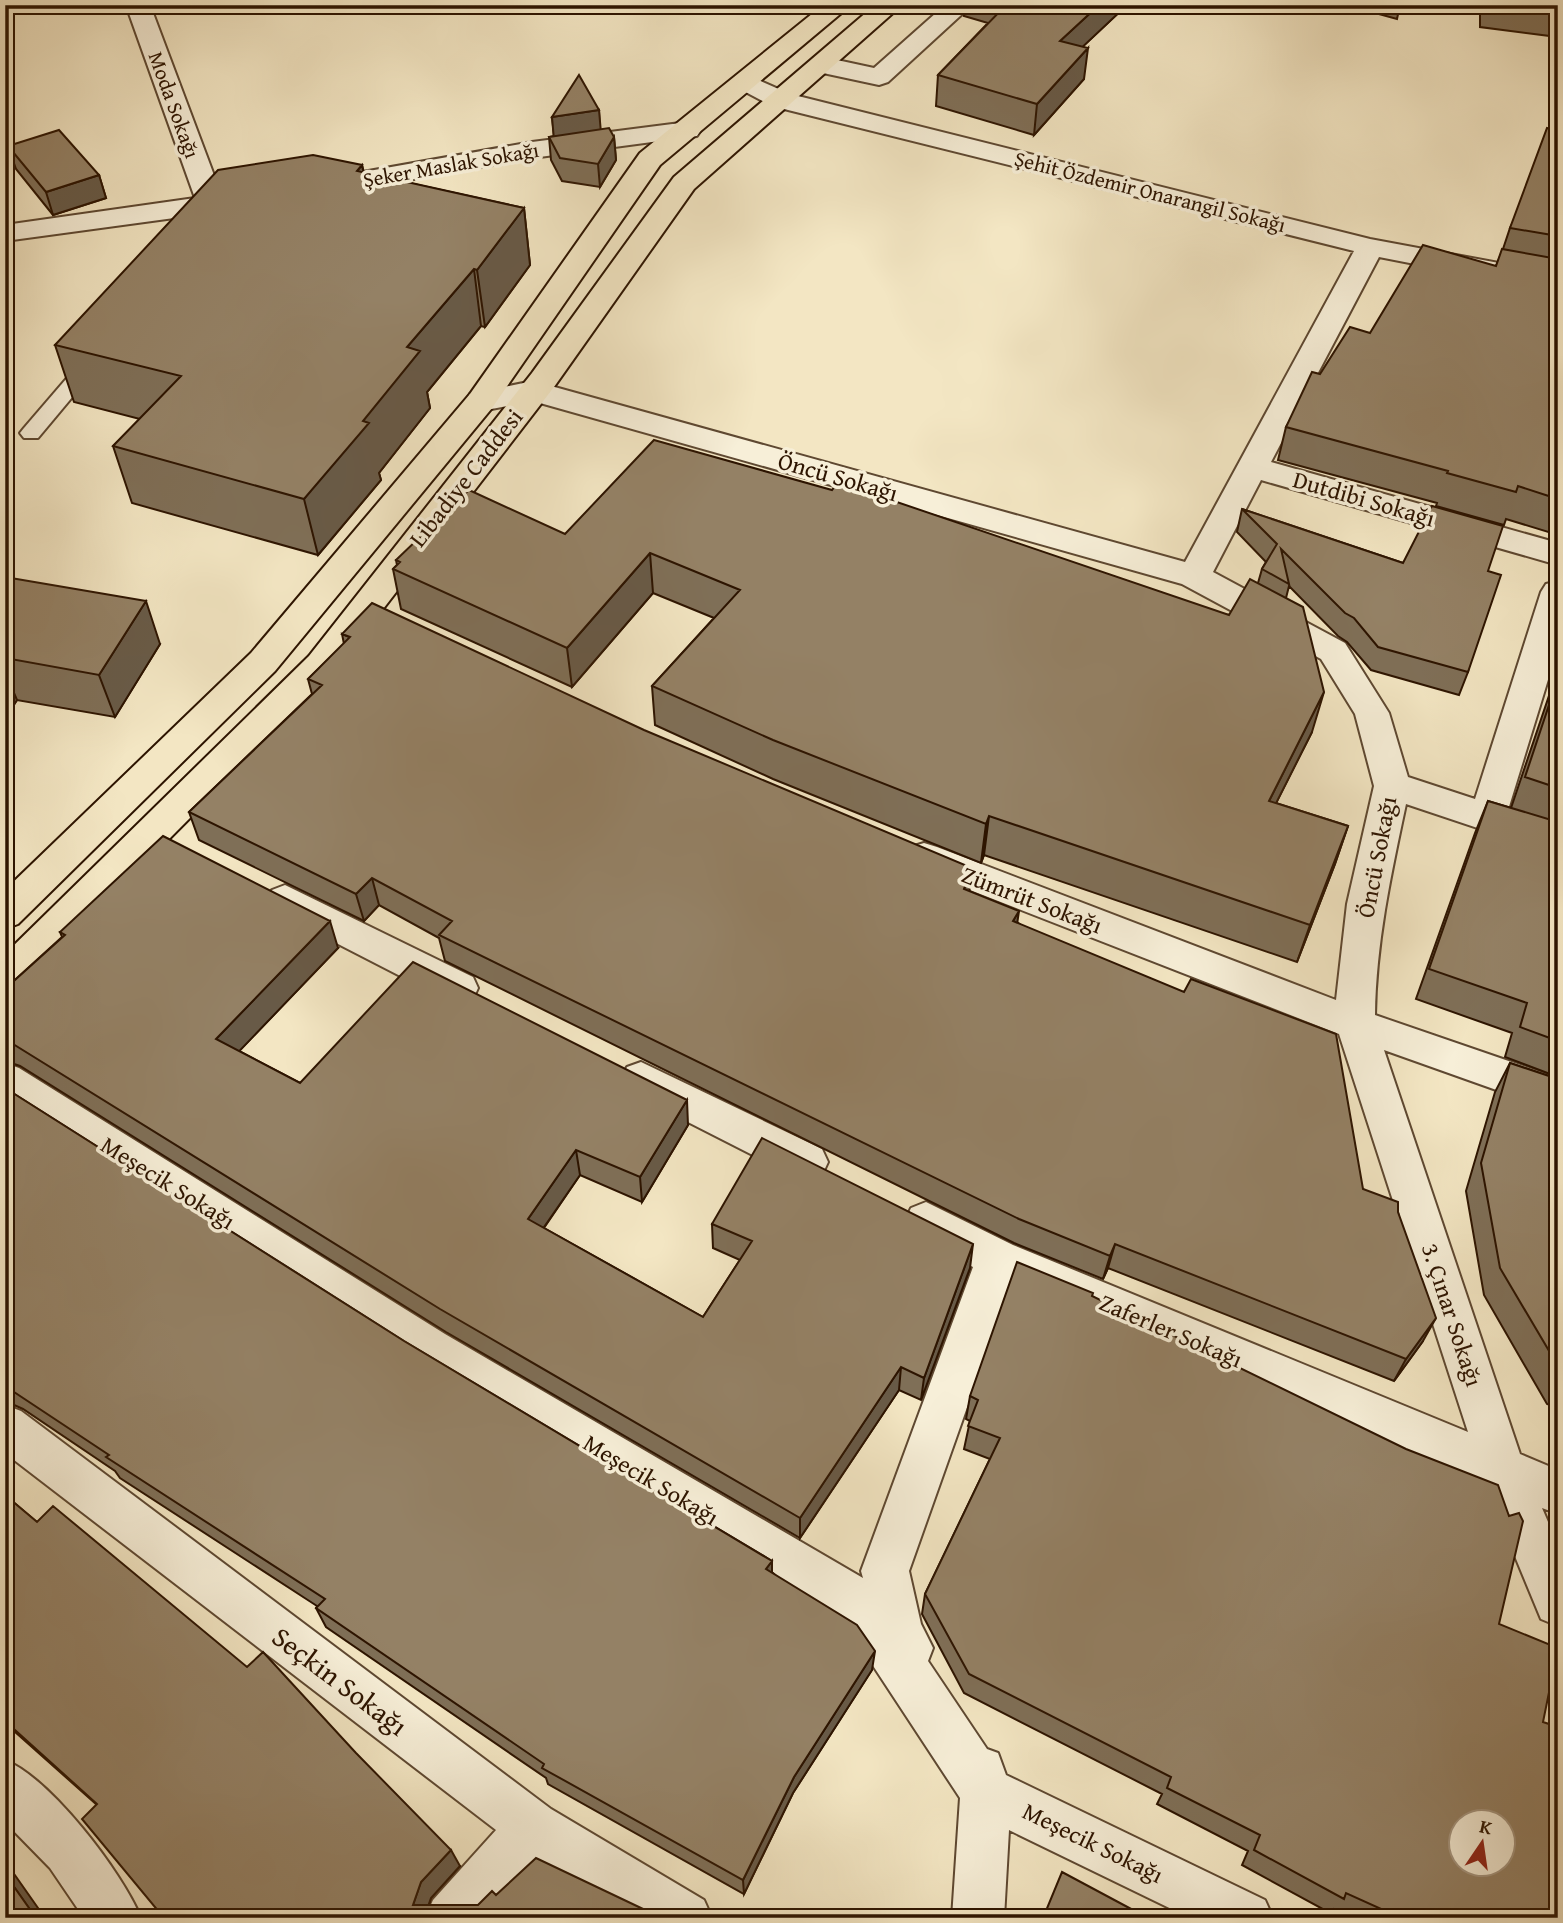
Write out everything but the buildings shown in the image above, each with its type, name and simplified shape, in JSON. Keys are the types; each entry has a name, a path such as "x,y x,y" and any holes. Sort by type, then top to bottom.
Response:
{"main road":[{"name":"Libadiye Caddesi","path":"5,914 263,662 481,401 650,159 747,83 839,5"},
{"name":"Libadiye Caddesi","path":"5,979 321,665 378,615 533,391 684,183 890,5"}],"street":[{"name":"Moda Sokağı","path":"138,5 206,216"},
{"path":"823,65 879,77 960,5"},
{"name":"Şehit Özdemir Onarangil Sokağı","path":"747,83 781,100 1370,247 1558,283"},
{"name":"Şeker Maslak Sokağı","path":"300,191 532,150 688,130"},
{"path":"5,233 206,216 262,197"},
{"path":"1194,576 1370,247"},
{"name":"Öncü Sokağı","path":"481,401 533,391 1194,576 1333,651 1372,713 1392,786 1366,904 1356,974 1355,1024"},
{"name":"Dutdibi Sokağı","path":"1252,467 1558,554"},
{"path":"1487,818 1558,592"},
{"path":"1392,786 1558,841"},
{"path":"153,834 190,853"},
{"name":"Zümrüt Sokağı","path":"894,845 1355,1024 1558,1095"},
{"path":"252,884 489,1002"},
{"name":"3. Çınar Sokağı","path":"1355,1024 1503,1471 1558,1602"},
{"path":"613,1065 837,1177"},
{"name":"Meşecik Sokağı","path":"5,1080 429,1348 860,1603 986,1792 1247,1918"},
{"name":"Zaferler Sokağı","path":"887,1202 998,1258 1558,1492"},
{"path":"978,1918 986,1792 962,1711 899,1635 885,1571 998,1258"},
{"name":"Seçkin Sokağı","path":"5,1426 533,1827 685,1918"},
{"path":"5,1785 68,1850 115,1918"},
{"path":"451,1918 533,1827"}],"lane":[{"path":"31,433 109,341"}]}
